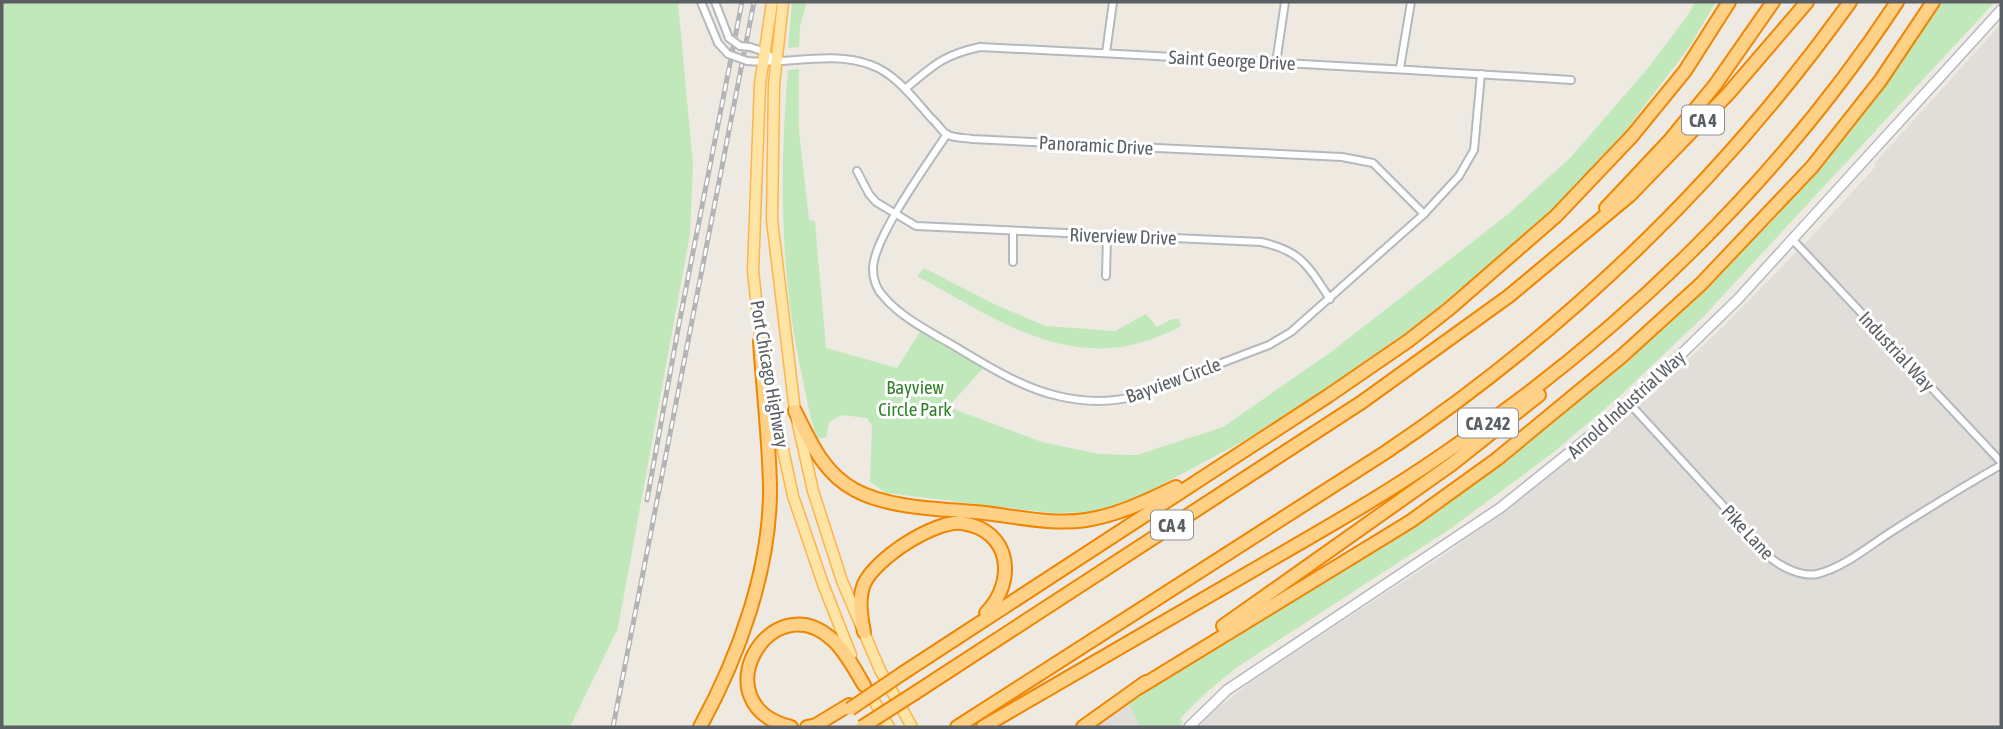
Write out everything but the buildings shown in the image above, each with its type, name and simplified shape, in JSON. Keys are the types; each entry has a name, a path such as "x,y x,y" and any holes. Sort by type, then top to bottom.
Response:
{"highway":[{"path":"1590,228 1622,188 1670,140 1715,85 1773,2"},
{"name":"CA 4","path":"862,727 1362,402 1498,304 1630,195 1736,85 1807,2"},
{"name":"CA 4","path":"957,727 1386,452 1442,414 1517,356 1628,259 1713,173 1850,2"},
{"name":"CA 242","path":"983,727 1402,482 1525,396 1602,334 1675,267 1744,196 1841,81 1897,2"},
{"path":"1140,687 1411,521 1497,459 1622,356 1701,284 1812,167 1880,82 1933,2"},
{"path":"822,727 850,707 868,689 903,673 1408,341 1487,278 1556,216 1632,136 1692,60 1728,3"},
{"path":"1083,727 1495,432 1558,380 1602,334"},
{"path":"700,727 724,680 744,628 764,546 770,488 760,341"},
{"path":"795,411 823,463 855,491 902,504 1066,522 1100,518 1135,506 1191,480 1273,432"},
{"path":"864,632 860,611 863,586 876,566 933,529 959,523 973,526 993,540 1004,559 1006,571 1001,594 994,605 959,636"},
{"path":"790,727 765,715 751,697 748,686 750,661 762,640 771,632 799,626 823,633 840,649 868,689"},
{"path":"807,727 850,707"}],"main road":[{"name":"Port Chicago Highway","path":"772,2 760,84 753,271 760,341 793,496 827,596 868,689 889,727"},
{"name":"Port Chicago Highway","path":"783,2 775,60 772,220 795,411 813,491 842,581 880,670 912,727"}],"street":[{"path":"701,2 718,43 728,54 747,61 764,57"},
{"path":"715,2 729,38 740,46 750,47 764,57 775,60 836,59 859,62 881,70 905,89 947,134"},
{"path":"1106,53 1113,2"},
{"path":"1276,63 1284,2"},
{"path":"1400,68 1411,2"},
{"name":"Arnold Industrial Way","path":"1189,727 1227,690 1500,508 1630,404 1714,324 2001,10"},
{"name":"Saint George Drive","path":"905,89 939,61 955,52 980,47 1571,79"},
{"name":"Bayview Circle","path":"947,134 896,214 875,254 875,281 884,298 923,327 1017,381 1057,396 1092,402 1115,401 1269,345 1291,332 1330,299 1424,214 1459,176 1474,150 1481,74"},
{"name":"Panoramic Drive","path":"947,134 972,139 1342,157 1373,163 1424,214"},
{"name":"Riverview Drive","path":"857,171 876,202 916,226 1261,242 1283,247 1306,264 1330,299"},
{"path":"1013,231 1013,262"},
{"path":"1106,276 1107,235"},
{"name":"Industrial Way","path":"1793,240 2001,464"},
{"name":"Pike Lane","path":"1630,404 1772,559 1784,568 1807,574 1815,575 1849,559 2001,464"}],"shaded area":[{"path":"2001,24 2001,727 1200,727 1209,715 1257,677 1450,551 1648,398 1725,325 1813,235"},
{"path":"1125,697 1142,727 1083,727"}],"green space":[{"path":"2,2 678,2 693,165 690,234 618,628 570,727 2,727"},
{"path":"792,2 807,2 800,26 799,47 788,48"},
{"name":"Bayview Circle Park","path":"1695,2 1716,2 1690,46 1624,133 1557,207 1475,281 1359,367 1249,438 1131,501 1091,512 1052,513 886,493 870,482 872,426 867,418 842,415 829,422 826,438 817,438 795,342 786,265 783,148 788,70 799,69 799,131 809,219 815,222 826,348 897,368 923,327 986,365 948,407 1042,442 1099,454 1137,455 1223,427 1331,352 1507,215 1571,157 1648,68"},
{"path":"1933,2 1993,4 1703,317 1621,395 1554,452 1450,529 1239,666 1180,719 1183,722 1178,727 1141,727 1125,697 1386,538 1622,356 1812,167"},
{"path":"924,268 996,305 1046,326 1115,331 1146,314 1157,327 1172,319 1179,319 1181,326 1145,342 1110,348 1077,347 1044,340 981,312 917,276"}],"railway":[{"path":"647,500 742,2"},
{"path":"613,727 754,2"}]}
